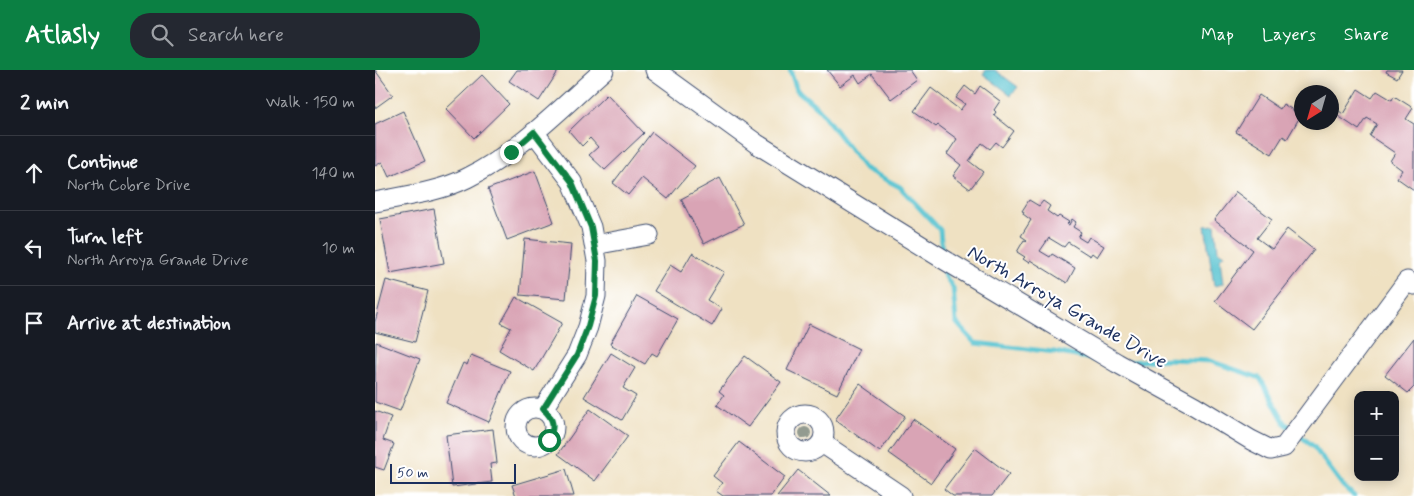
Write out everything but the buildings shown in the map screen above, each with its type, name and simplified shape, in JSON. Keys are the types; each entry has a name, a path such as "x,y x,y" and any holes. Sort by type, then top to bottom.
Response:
{"street":[{"path":"375,202 430,191 466,179 511,152 605,70"},
{"name":"North Arroya Grande Drive","path":"655,70 757,144 802,173 837,192 959,269 1117,364 1271,450 1285,447 1407,281 1414,285"},
{"path":"534,132 572,182 591,227 597,261 596,296 588,326 577,355 543,409"},
{"path":"594,245 649,235"},
{"path":"821,443 901,496"}],"water":[{"path":"986,70 995,70 1018,87 1011,95 983,74"},
{"path":"1215,225 1218,251 1224,255 1220,259 1223,284 1214,286 1205,226"}],"waterway":[{"path":"790,70 797,90 819,109 864,168 900,187 940,230 942,252"},
{"path":"943,266 944,274 953,288 956,322 975,343 1054,352 1098,360"},
{"path":"1129,362 1168,359 1210,361 1260,378 1285,423 1314,447 1343,486 1354,496"}],"route":[{"path":"511,152 534,132 572,182 591,227 597,261 596,296 588,326 577,355 543,409 552,417 554,429 549,440"}]}
